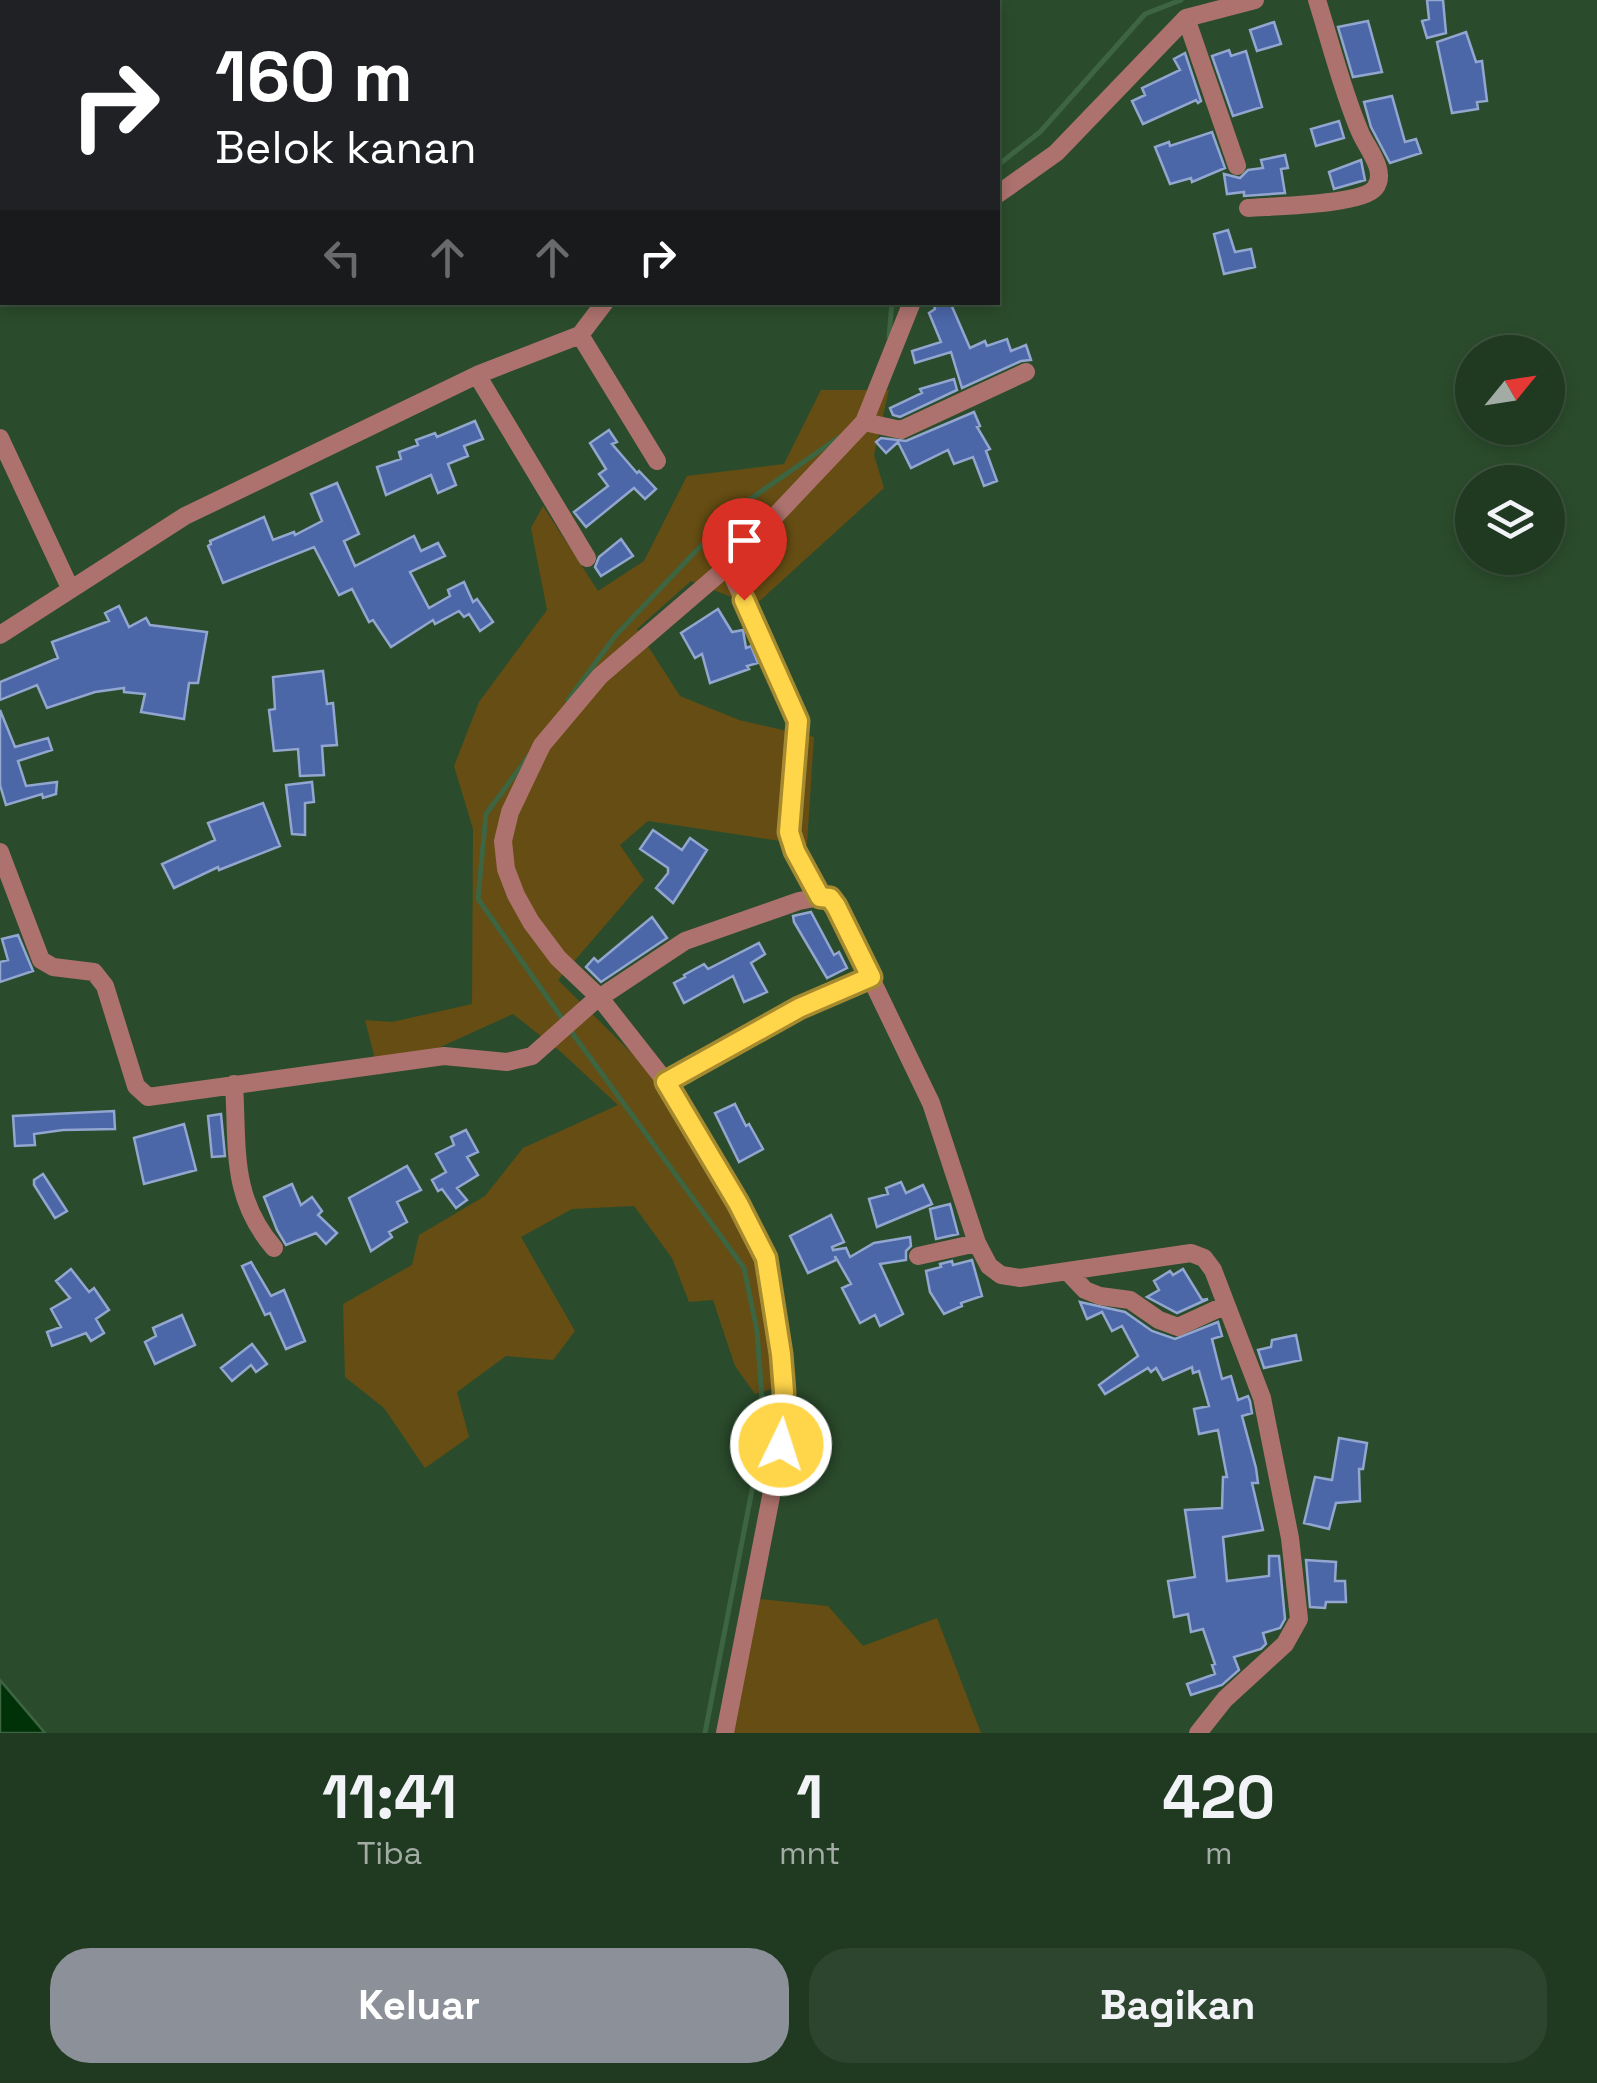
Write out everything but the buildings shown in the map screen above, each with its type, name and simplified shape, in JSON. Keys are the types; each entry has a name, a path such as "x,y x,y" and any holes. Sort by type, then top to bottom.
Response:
{"street":[{"path":"1000,193 1056,153 1186,18 1208,6 1255,0"},
{"path":"1248,208 1332,202 1367,194 1378,182 1379,171 1355,121 1318,0"},
{"path":"1186,18 1237,166"},
{"path":"0,635 186,516 477,375 580,335 603,305"},
{"path":"724,1733 781,1445 781,1354 766,1258 666,1082 558,958 516,896 506,869 503,842 510,812 542,745 600,676 728,566 864,422 911,305"},
{"path":"580,335 657,461"},
{"path":"864,422 901,430 1026,372"},
{"path":"477,375 587,558"},
{"path":"0,438 70,588"},
{"path":"728,566 798,721 789,832 820,897"},
{"path":"0,852 41,960 53,967 94,972 105,986 140,1094 148,1097 444,1056 508,1062 532,1056 596,1000 685,941 774,908 830,898 931,1102 977,1243 989,1266 1009,1277 1191,1253 1204,1258 1213,1270 1262,1398 1290,1538 1298,1619 1285,1644 1225,1699 1198,1733"},
{"path":"666,1082 799,1008 871,977"},
{"path":"234,1084 240,1186 256,1227 274,1248"},
{"path":"918,1256 977,1243"},
{"path":"1067,1271 1085,1290 1130,1300 1159,1320 1178,1327 1226,1306"}],"shaded area":[{"path":"821,390 889,390 874,455 884,488 754,606 691,581 637,629 680,696 739,720 814,737 807,845 648,821 620,845 644,880 558,980 697,1118 781,1300 793,1383 755,1394 735,1366 713,1300 689,1302 672,1258 634,1206 572,1209 521,1237 575,1331 553,1360 506,1356 457,1392 469,1437 425,1468 384,1408 345,1377 343,1304 412,1265 419,1235 485,1196 523,1148 618,1105 513,1014 379,1075 365,1020 392,1022 472,1004 473,829 454,766 479,702 547,610 531,528 543,506 598,591 644,561 687,476 784,464"},
{"path":"759,1599 828,1606 863,1646 937,1618 981,1733 731,1733"},
{"path":"0,1680 45,1733 0,1733"}],"waterway":[{"path":"1000,163 1040,132 1145,14 1181,0"},
{"path":"889,337 892,305"},
{"path":"568,700 616,635 736,509 838,438"},
{"path":"530,754 486,814 478,899 564,1021"},
{"path":"570,1030 744,1268 757,1331 764,1428 705,1733"}],"route":[{"path":"744,600 798,721 789,832 795,851 820,897 830,898 836,906 871,977 799,1008 666,1082 766,1258 781,1354 781,1445"}]}
